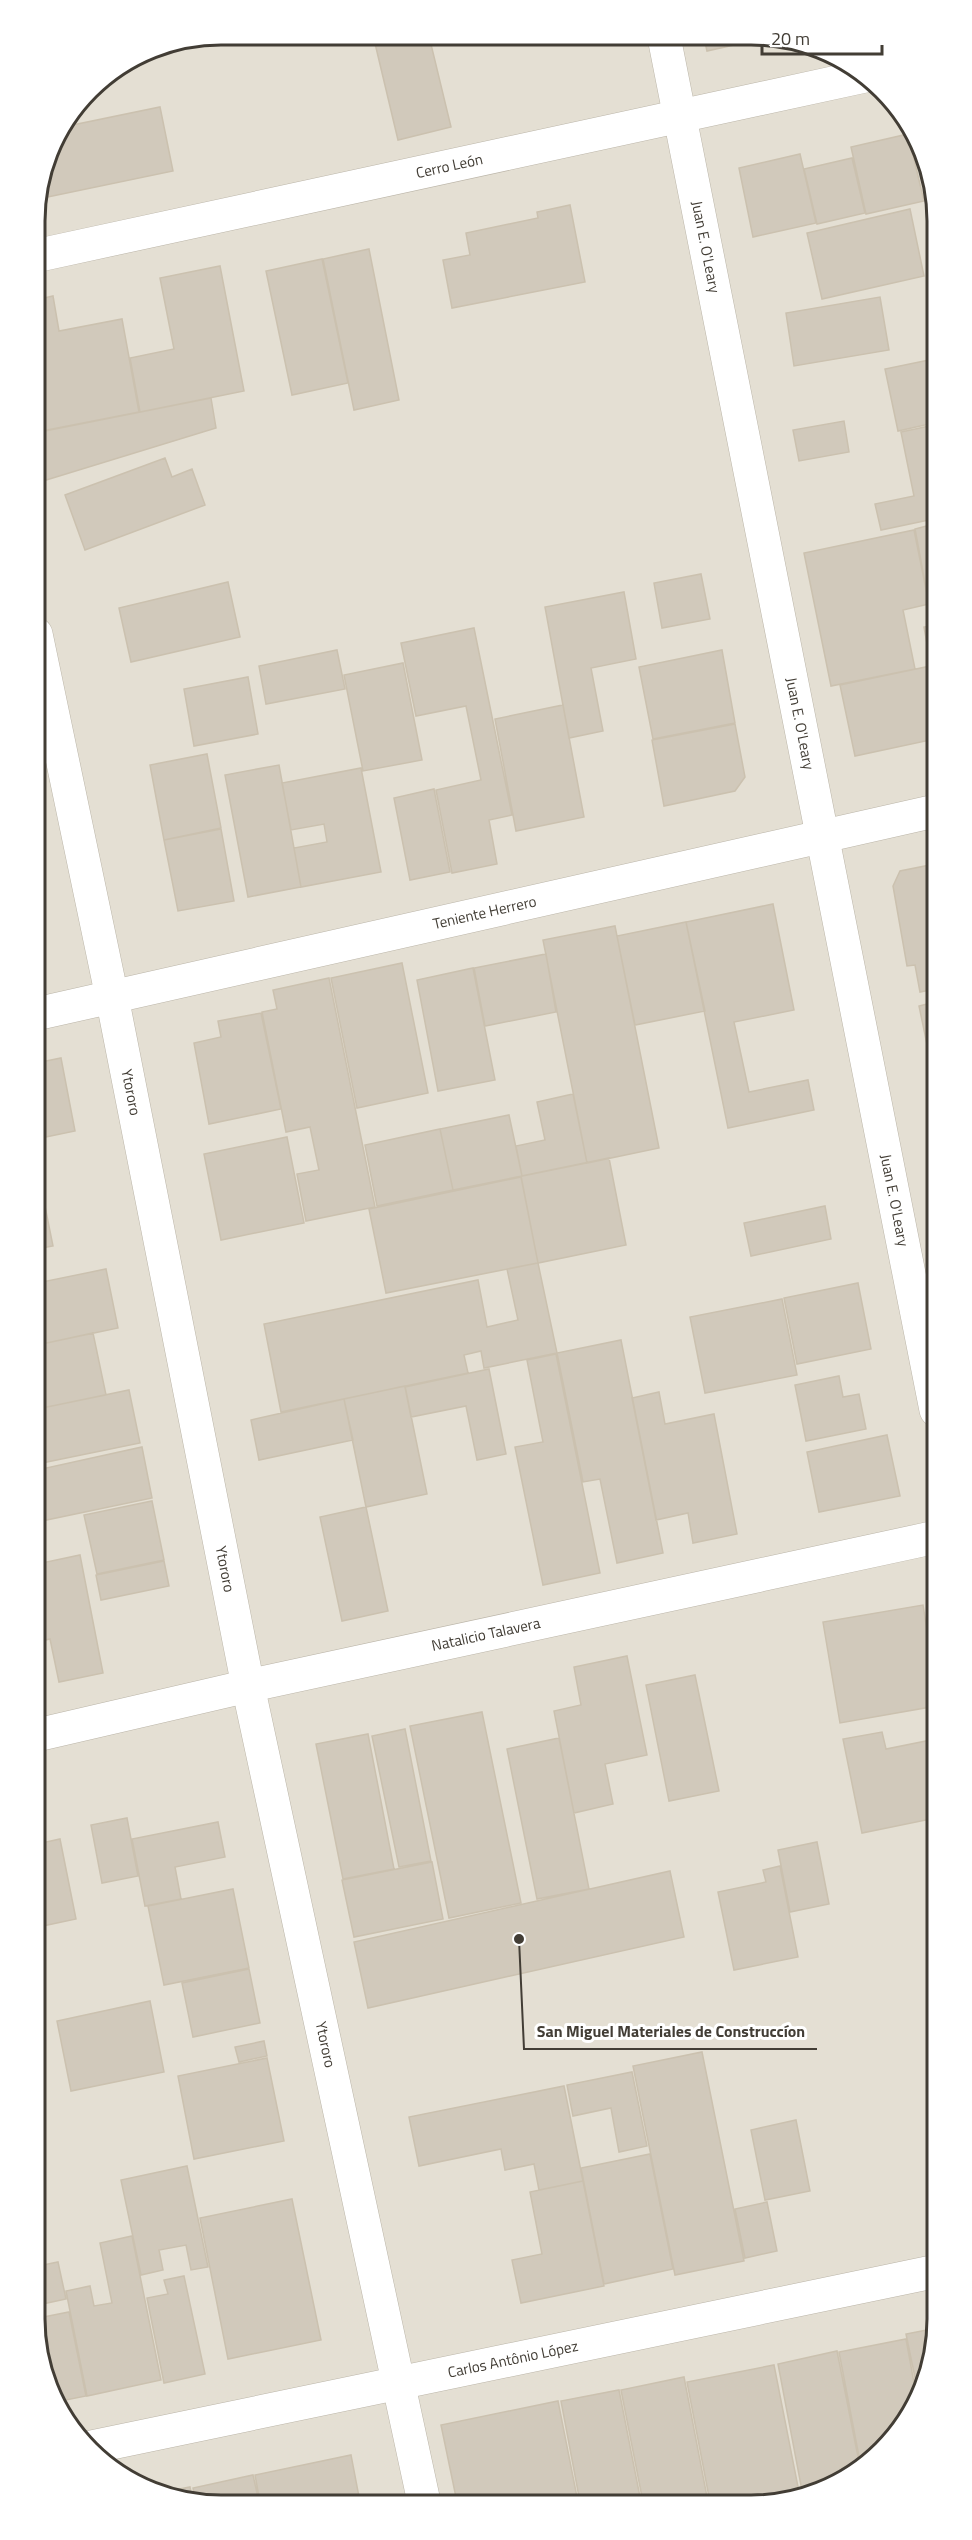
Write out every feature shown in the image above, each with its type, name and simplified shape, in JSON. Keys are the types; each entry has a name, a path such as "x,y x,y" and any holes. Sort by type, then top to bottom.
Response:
{"street":[{"name":"Juan E. O'Leary","path":"666,45 927,1365"},
{"name":"Cerro León","path":"45,254 854,79"},
{"name":"Ytororo","path":"45,677 112,997 248,1686 423,2495"},
{"name":"Teniente Herrero","path":"45,1012 927,813"},
{"name":"Natalicio Talavera","path":"45,1733 248,1686 927,1540"},
{"name":"Carlos Antônio López","path":"100,2445 927,2273"}],"shaded area":[{"path":"210,45 762,45 785,48 829,63 849,75 875,97 891,114 909,143 924,187 927,210 927,2330 924,2353 914,2386 897,2417 883,2435 858,2459 829,2477 785,2492 762,2495 210,2495 187,2492 143,2477 114,2459 97,2443 81,2426 63,2397 48,2353 45,2330 45,210 51,176 63,143 81,114 105,89 143,63 187,48"}],"building":[{"path":"375,45 431,45 451,127 398,140"},
{"path":"706,45 734,45 707,51"},
{"path":"160,107 173,171 47,197 54,165 74,125"},
{"path":"904,135 912,150 924,201 866,214 851,147"},
{"path":"800,154 816,223 753,237 739,168"},
{"path":"852,158 865,213 817,224 804,169"},
{"path":"570,205 585,282 452,308 443,260 470,255 466,233 538,218 537,212"},
{"path":"910,209 924,276 822,299 807,233"},
{"path":"369,249 399,400 354,410 323,259"},
{"path":"322,259 348,383 292,395 266,271"},
{"path":"220,266 244,391 140,412 130,358 174,349 160,278"},
{"path":"53,296 59,331 122,319 139,412 45,430 45,298"},
{"path":"880,297 889,350 794,366 786,313"},
{"path":"927,360 927,425 898,431 885,369"},
{"path":"211,398 216,428 45,480 45,431"},
{"path":"844,421 849,452 799,461 793,430"},
{"path":"927,426 927,520 881,530 875,504 914,496 901,432"},
{"path":"165,458 172,477 192,469 205,505 85,550 65,495"},
{"path":"927,526 927,593 915,529"},
{"path":"914,530 927,594 927,604 903,610 915,669 831,686 804,553"},
{"path":"701,574 710,619 662,628 654,583"},
{"path":"228,582 240,637 131,662 119,608"},
{"path":"624,592 636,659 591,668 603,731 569,738 545,607"},
{"path":"927,626 927,644 924,627"},
{"path":"474,628 512,815 489,820 497,864 452,873 436,790 481,780 466,706 416,716 401,643"},
{"path":"337,650 345,689 266,704 259,666"},
{"path":"722,650 735,723 653,739 639,667"},
{"path":"403,663 422,760 363,771 344,675"},
{"path":"927,667 927,741 855,756 840,685"},
{"path":"248,677 258,734 194,746 184,689"},
{"path":"563,705 584,817 516,831 495,719"},
{"path":"735,724 745,777 735,791 664,806 652,740"},
{"path":"207,754 221,828 164,840 150,765"},
{"path":"279,765 301,887 248,897 225,775"},
{"path":"361,768 381,872 301,887 294,848 327,842 324,824 291,830 282,783"},
{"path":"434,789 450,872 410,880 394,798"},
{"path":"221,829 234,901 178,911 164,840"},
{"path":"927,866 927,991 920,992 915,965 907,966 893,886 900,871"},
{"path":"773,904 794,1010 734,1022 749,1092 808,1080 814,1110 728,1128 686,922"},
{"path":"686,922 705,1011 635,1025 617,936"},
{"path":"615,926 659,1148 587,1163 543,940"},
{"path":"546,954 556,1012 485,1026 474,968"},
{"path":"402,963 428,1093 357,1108 331,978"},
{"path":"473,968 495,1080 438,1091 417,980"},
{"path":"329,978 375,1207 306,1221 297,1174 319,1170 310,1127 286,1132 262,1012 277,1009 273,990"},
{"path":"927,1004 927,1044 919,1006"},
{"path":"261,1013 281,1109 209,1124 194,1043 221,1037 218,1021"},
{"path":"61,1058 75,1131 45,1137 45,1061"},
{"path":"573,1094 587,1163 522,1176 516,1146 545,1140 537,1102"},
{"path":"509,1115 522,1176 453,1190 440,1129"},
{"path":"440,1129 453,1190 377,1206 365,1145"},
{"path":"287,1137 304,1223 221,1240 204,1154"},
{"path":"609,1158 626,1245 538,1263 521,1176"},
{"path":"521,1177 538,1263 386,1293 369,1209"},
{"path":"45,1206 53,1246 45,1247"},
{"path":"825,1206 831,1239 751,1256 744,1223"},
{"path":"538,1263 557,1353 484,1368 481,1351 464,1355 468,1373 281,1412 264,1324 478,1280 487,1327 518,1320 507,1269"},
{"path":"106,1269 118,1328 45,1343 45,1281"},
{"path":"858,1283 871,1349 797,1364 784,1298"},
{"path":"782,1299 797,1375 705,1393 690,1317"},
{"path":"93,1333 106,1395 45,1407 45,1343"},
{"path":"621,1340 663,1553 617,1563 600,1479 583,1482 557,1353"},
{"path":"556,1354 600,1573 543,1585 515,1447 543,1442 527,1360"},
{"path":"489,1369 506,1454 477,1460 466,1406 411,1417 405,1387"},
{"path":"839,1376 843,1397 859,1394 866,1429 806,1441 795,1385"},
{"path":"405,1386 427,1494 366,1507 344,1399"},
{"path":"129,1390 140,1443 45,1462 45,1407"},
{"path":"659,1392 665,1424 714,1414 737,1534 693,1543 688,1513 656,1520 632,1398"},
{"path":"344,1399 353,1440 259,1460 251,1420"},
{"path":"887,1435 900,1496 819,1512 807,1452"},
{"path":"142,1447 152,1498 45,1520 45,1468"},
{"path":"152,1501 164,1560 97,1574 84,1515"},
{"path":"366,1507 388,1611 342,1621 320,1517"},
{"path":"80,1555 103,1673 59,1682 50,1639 45,1640 45,1562"},
{"path":"164,1561 169,1586 101,1600 96,1575"},
{"path":"923,1605 927,1630 927,1708 840,1723 823,1622"},
{"path":"627,1656 647,1755 605,1764 613,1804 574,1813 554,1711 581,1705 574,1667"},
{"path":"695,1675 719,1791 669,1801 646,1685"},
{"path":"482,1712 521,1903 449,1918 410,1726"},
{"path":"405,1729 431,1861 399,1867 372,1736"},
{"path":"882,1732 886,1749 927,1741 927,1820 862,1833 843,1739"},
{"path":"368,1734 394,1869 343,1879 316,1744"},
{"path":"559,1738 589,1889 537,1899 507,1749"},
{"path":"127,1818 138,1876 102,1883 91,1825"},
{"path":"218,1822 225,1857 175,1867 181,1899 145,1906 132,1839"},
{"path":"60,1839 76,1919 45,1926 45,1842"},
{"path":"817,1842 829,1904 790,1912 778,1850"},
{"path":"432,1862 443,1919 354,1937 342,1880"},
{"path":"780,1866 798,1957 734,1970 718,1892 766,1882 763,1870"},
{"path":"670,1871 684,1937 368,2008 354,1942"},
{"path":"233,1889 249,1968 164,1985 148,1906"},
{"path":"249,1969 260,2023 193,2037 182,1983"},
{"path":"150,2001 164,2072 71,2091 57,2021"},
{"path":"264,2041 267,2056 239,2062 235,2047"},
{"path":"702,2052 744,2261 675,2275 633,2066"},
{"path":"267,2058 284,2141 194,2159 178,2076"},
{"path":"632,2072 647,2146 619,2152 611,2108 573,2116 567,2085"},
{"path":"564,2086 583,2181 539,2190 534,2164 505,2170 501,2149 419,2166 409,2117"},
{"path":"796,2120 810,2191 765,2200 751,2130"},
{"path":"650,2154 673,2269 604,2284 581,2168"},
{"path":"187,2166 208,2267 191,2270 186,2245 159,2250 163,2270 141,2275 121,2180"},
{"path":"583,2181 604,2286 521,2303 512,2260 542,2254 530,2192"},
{"path":"292,2199 321,2340 228,2359 200,2218"},
{"path":"767,2202 777,2251 745,2258 735,2209"},
{"path":"132,2236 161,2380 87,2396 66,2291 90,2286 94,2306 112,2303 100,2243"},
{"path":"58,2262 66,2299 45,2304 45,2265"},
{"path":"184,2276 205,2374 164,2383 147,2298 168,2294 164,2280"},
{"path":"69,2312 86,2396 65,2400 63,2397 48,2353 45,2317"},
{"path":"927,2330 924,2353 916,2381 906,2334"},
{"path":"906,2339 914,2386 897,2417 883,2435 859,2458 839,2352"},
{"path":"837,2351 858,2459 829,2477 801,2488 778,2364"},
{"path":"774,2365 798,2488 762,2495 709,2495 687,2382"},
{"path":"684,2377 707,2495 642,2495 621,2390"},
{"path":"619,2390 640,2495 579,2495 561,2401"},
{"path":"558,2401 577,2495 456,2495 441,2425"},
{"path":"351,2455 359,2495 259,2495 255,2475"},
{"path":"253,2475 257,2495 210,2495 194,2493 193,2488"},
{"path":"190,2487 191,2493 187,2492 178,2489"}],"place":[{"name":"San Miguel Materiales de Construccíon","path":"519,1939"}]}
